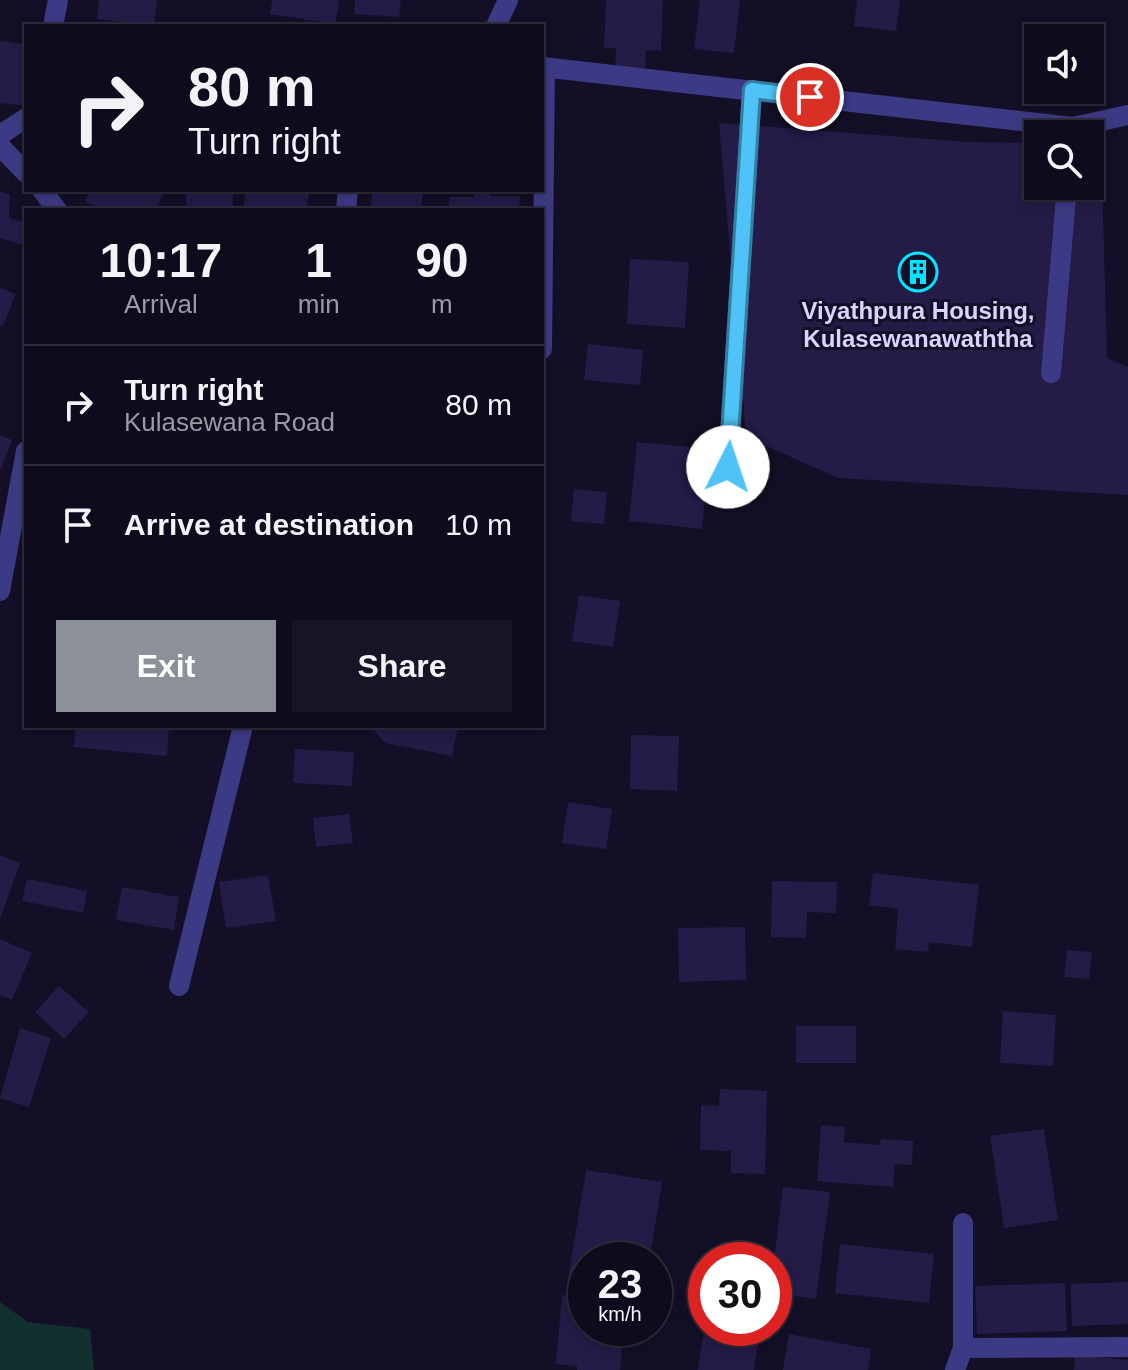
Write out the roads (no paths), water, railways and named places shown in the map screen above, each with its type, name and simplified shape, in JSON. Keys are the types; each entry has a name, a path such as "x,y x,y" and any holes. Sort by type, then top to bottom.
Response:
{"street":[{"path":"53,24 58,0"},
{"path":"497,24 508,0"},
{"path":"544,67 1024,124"},
{"path":"728,467 752,90"},
{"path":"1104,121 1128,115"},
{"path":"0,135 24,119"},
{"path":"0,146 24,171"},
{"path":"1051,373 1066,200"},
{"path":"0,591 24,462"},
{"path":"179,986 243,728"},
{"path":"955,1370 963,1348 963,1223"},
{"path":"963,1348 1128,1347"}],"place":[{"name":"Viyathpura Housing, Kulasewanawaththa","path":"918,272"}]}
